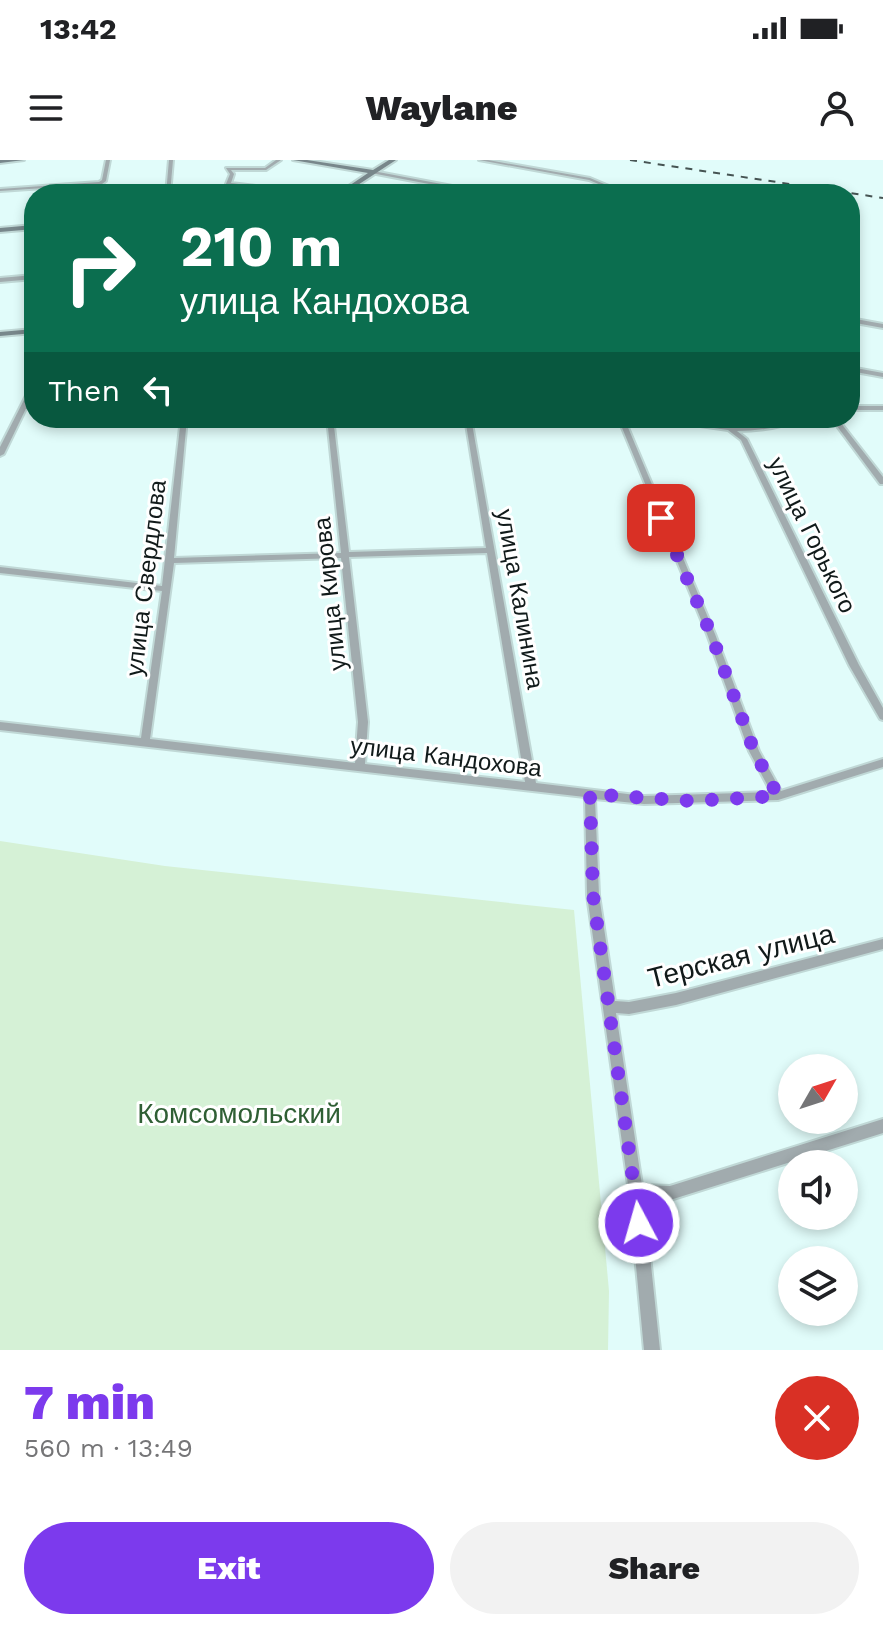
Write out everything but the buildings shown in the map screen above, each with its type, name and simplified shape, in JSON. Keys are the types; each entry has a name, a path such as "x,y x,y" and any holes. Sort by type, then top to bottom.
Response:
{"street":[{"path":"0,161 21,160"},
{"path":"86,184 104,181 108,160"},
{"path":"169,184 171,160"},
{"path":"228,184 232,174 228,169 266,169 279,160"},
{"path":"296,160 436,184"},
{"path":"355,184 393,160"},
{"path":"481,160 583,177 601,184"},
{"path":"0,190 24,188"},
{"path":"0,230 24,228"},
{"path":"0,280 24,278"},
{"path":"860,322 883,326"},
{"path":"0,334 24,332"},
{"path":"860,371 883,375"},
{"path":"0,454 24,406"},
{"path":"860,408 883,408"},
{"name":"улица Свердлова","path":"145,743 170,561 183,428"},
{"name":"улица Кирова","path":"331,428 363,722 360,767"},
{"name":"улица Калинина","path":"470,428 531,787"},
{"path":"625,428 711,634 754,751 778,796"},
{"path":"716,428 733,431 770,428"},
{"name":"улица Горького","path":"731,428 744,439 854,665 883,716"},
{"path":"842,428 883,482"},
{"path":"170,561 489,550"},
{"path":"0,570 164,589"},
{"name":"улица Кандохова","path":"0,726 590,794 692,801 778,796 883,763"},
{"path":"590,794 593,895 636,1192 652,1350"},
{"name":"Терская улица","path":"610,1007 629,1008 676,999 883,944"},
{"path":"636,1192 670,1193 883,1126"}],"green space":[{"name":"Комсомольский","path":"0,841 165,866 574,910 609,1291 608,1350 0,1350"}],"railway":[{"path":"630,160 790,184"},
{"path":"860,195 883,198"}],"route":[{"path":"639,1223 593,895 590,794 692,801 778,796 754,751 711,634 688,587 661,518"}]}
